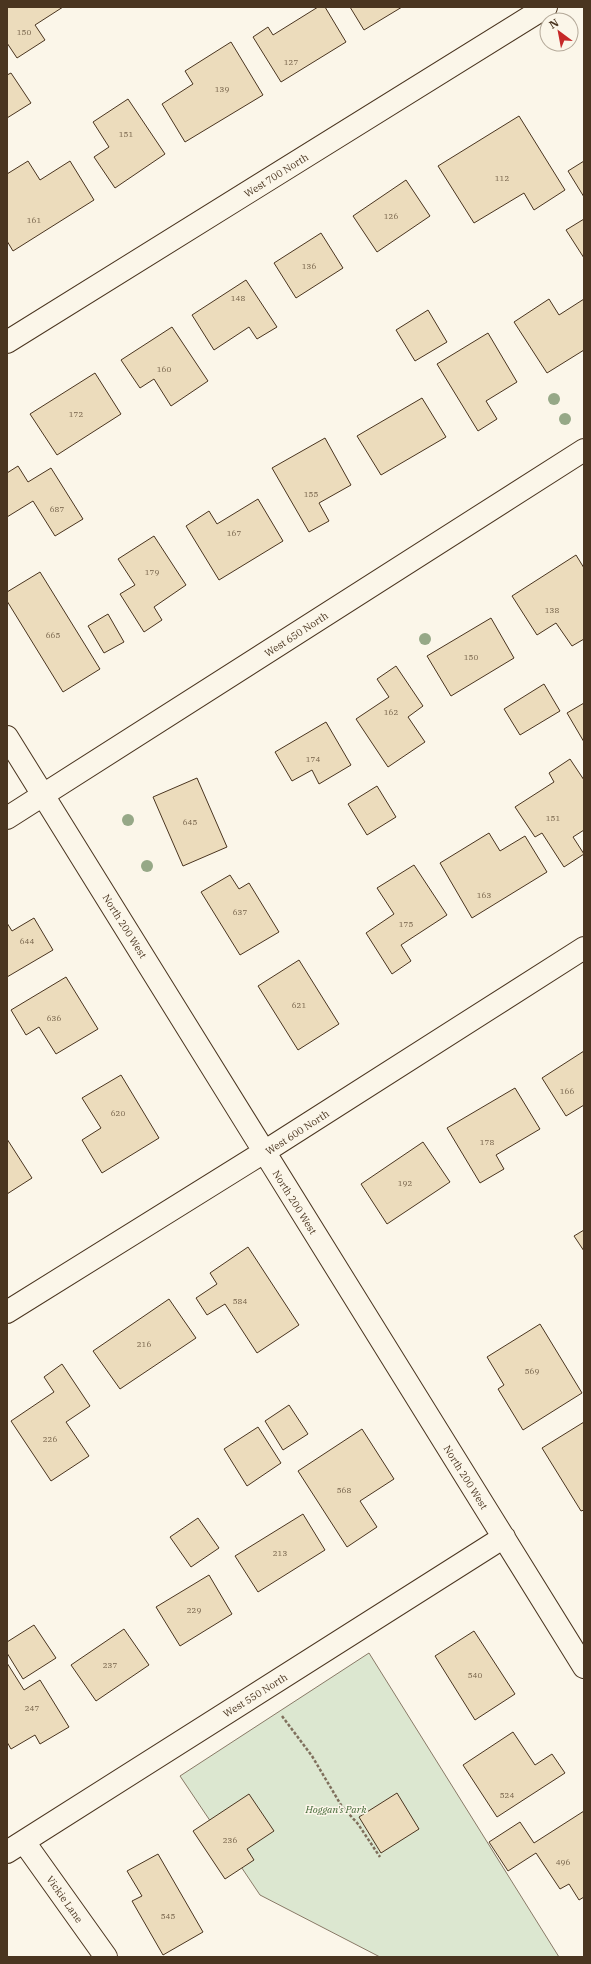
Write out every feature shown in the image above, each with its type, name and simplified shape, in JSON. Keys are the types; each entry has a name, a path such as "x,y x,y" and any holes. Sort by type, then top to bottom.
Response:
{"street":[{"name":"West 700 North","path":"7,342 546,7"},
{"name":"West 650 North","path":"7,818 584,450"},
{"name":"North 200 West","path":"7,737 584,1667"},
{"name":"West 600 North","path":"7,1312 264,1152 584,948"},
{"name":"West 550 North","path":"15,1847 504,1538"},
{"name":"Vickie Lane","path":"15,1847 106,1957"}],"path":[{"path":"282,1716 312,1756 341,1805 358,1824 380,1857"}],"green space":[{"name":"Hoggan's Park","path":"369,1653 559,1957 380,1957 260,1895 180,1776"}],"building":[{"path":"7,7 63,7 35,25 45,40 17,58 7,43"},
{"path":"318,7 325,7 346,42 281,82 253,37 268,27 273,35"},
{"path":"350,7 402,7 364,30"},
{"path":"231,42 263,95 185,142 162,104 193,84 185,71"},
{"path":"11,73 31,103 7,118 7,75"},
{"path":"128,99 165,154 115,188 94,157 109,147 93,122"},
{"path":"519,116 565,190 534,210 524,193 474,223 438,166"},
{"path":"28,161 40,180 70,161 94,200 13,251 7,241 7,174"},
{"path":"584,161 584,197 568,171"},
{"path":"406,180 430,216 377,252 353,216"},
{"path":"584,219 584,258 566,230"},
{"path":"321,233 343,268 296,298 274,263"},
{"path":"246,280 277,327 257,339 249,327 214,350 192,315"},
{"path":"549,299 559,315 584,299 584,350 547,373 514,322"},
{"path":"428,310 447,342 415,361 396,330"},
{"path":"172,327 208,381 171,406 154,379 140,388 121,360"},
{"path":"488,333 517,382 486,401 497,419 478,431 437,364"},
{"path":"95,373 121,414 57,455 30,414"},
{"path":"422,398 446,437 381,475 357,436"},
{"path":"325,438 351,485 319,503 329,521 309,532 272,468"},
{"path":"18,466 28,482 51,468 83,519 55,536 33,501 7,517 7,473"},
{"path":"258,499 283,541 219,580 186,526 209,511 217,524"},
{"path":"154,536 186,585 154,607 162,620 144,632 120,594 135,585 118,559"},
{"path":"576,555 584,568 584,639 572,646 556,623 537,635 512,596"},
{"path":"40,572 100,669 63,692 7,601 7,592"},
{"path":"108,614 124,642 104,653 88,626"},
{"path":"491,618 514,658 451,696 427,656"},
{"path":"396,666 423,706 408,717 425,742 388,767 356,719 389,697 377,679"},
{"path":"544,684 560,711 520,735 504,709"},
{"path":"584,703 584,742 567,713"},
{"path":"326,722 351,765 319,784 312,770 292,781 275,752"},
{"path":"570,759 584,780 584,830 573,837 584,854 564,867 542,833 535,837 515,807 554,782 549,773"},
{"path":"197,778 227,847 183,866 153,797"},
{"path":"377,786 396,817 367,835 348,804"},
{"path":"489,833 500,851 525,836 547,872 472,918 440,863"},
{"path":"414,865 447,915 401,945 411,961 392,974 366,933 394,914 377,888"},
{"path":"230,875 239,889 249,883 279,932 240,955 201,892"},
{"path":"34,918 53,950 7,977 7,923 12,931"},
{"path":"299,960 339,1024 298,1050 258,986"},
{"path":"66,977 98,1029 56,1054 39,1027 26,1035 11,1010"},
{"path":"584,1051 584,1105 566,1116 542,1078"},
{"path":"121,1075 159,1138 102,1173 82,1140 101,1128 82,1098"},
{"path":"515,1088 540,1129 496,1155 504,1169 480,1183 447,1128"},
{"path":"7,1139 32,1178 7,1194"},
{"path":"423,1142 450,1182 387,1224 361,1184"},
{"path":"584,1230 584,1251 574,1236"},
{"path":"248,1247 299,1325 257,1353 225,1304 207,1315 196,1298 217,1284 210,1273"},
{"path":"169,1299 196,1338 120,1389 93,1351"},
{"path":"540,1324 582,1393 523,1430 498,1389 504,1385 487,1357"},
{"path":"62,1364 90,1406 66,1422 89,1456 51,1481 11,1421 54,1392 44,1377"},
{"path":"289,1405 308,1434 283,1450 265,1421"},
{"path":"584,1422 584,1510 581,1511 542,1448"},
{"path":"258,1427 281,1463 247,1486 224,1449"},
{"path":"362,1429 394,1479 360,1501 377,1527 347,1547 298,1471"},
{"path":"303,1514 325,1550 258,1592 235,1556"},
{"path":"198,1518 219,1548 191,1567 170,1537"},
{"path":"209,1575 232,1614 180,1646 156,1607"},
{"path":"34,1625 56,1658 23,1679 7,1653 7,1642"},
{"path":"124,1629 149,1665 96,1701 71,1665"},
{"path":"474,1631 515,1694 475,1720 435,1656"},
{"path":"7,1663 24,1690 40,1680 69,1727 40,1744 35,1735 11,1749 7,1742"},
{"path":"513,1732 535,1765 552,1754 565,1773 497,1817 463,1765"},
{"path":"397,1793 419,1829 381,1853 359,1817"},
{"path":"249,1794 274,1831 247,1849 254,1860 225,1879 193,1831"},
{"path":"584,1811 584,1897 579,1900 569,1884 560,1889 536,1853 508,1871 489,1842 520,1822 534,1843"},
{"path":"158,1854 203,1932 163,1955 132,1901 142,1896 127,1871"}]}
